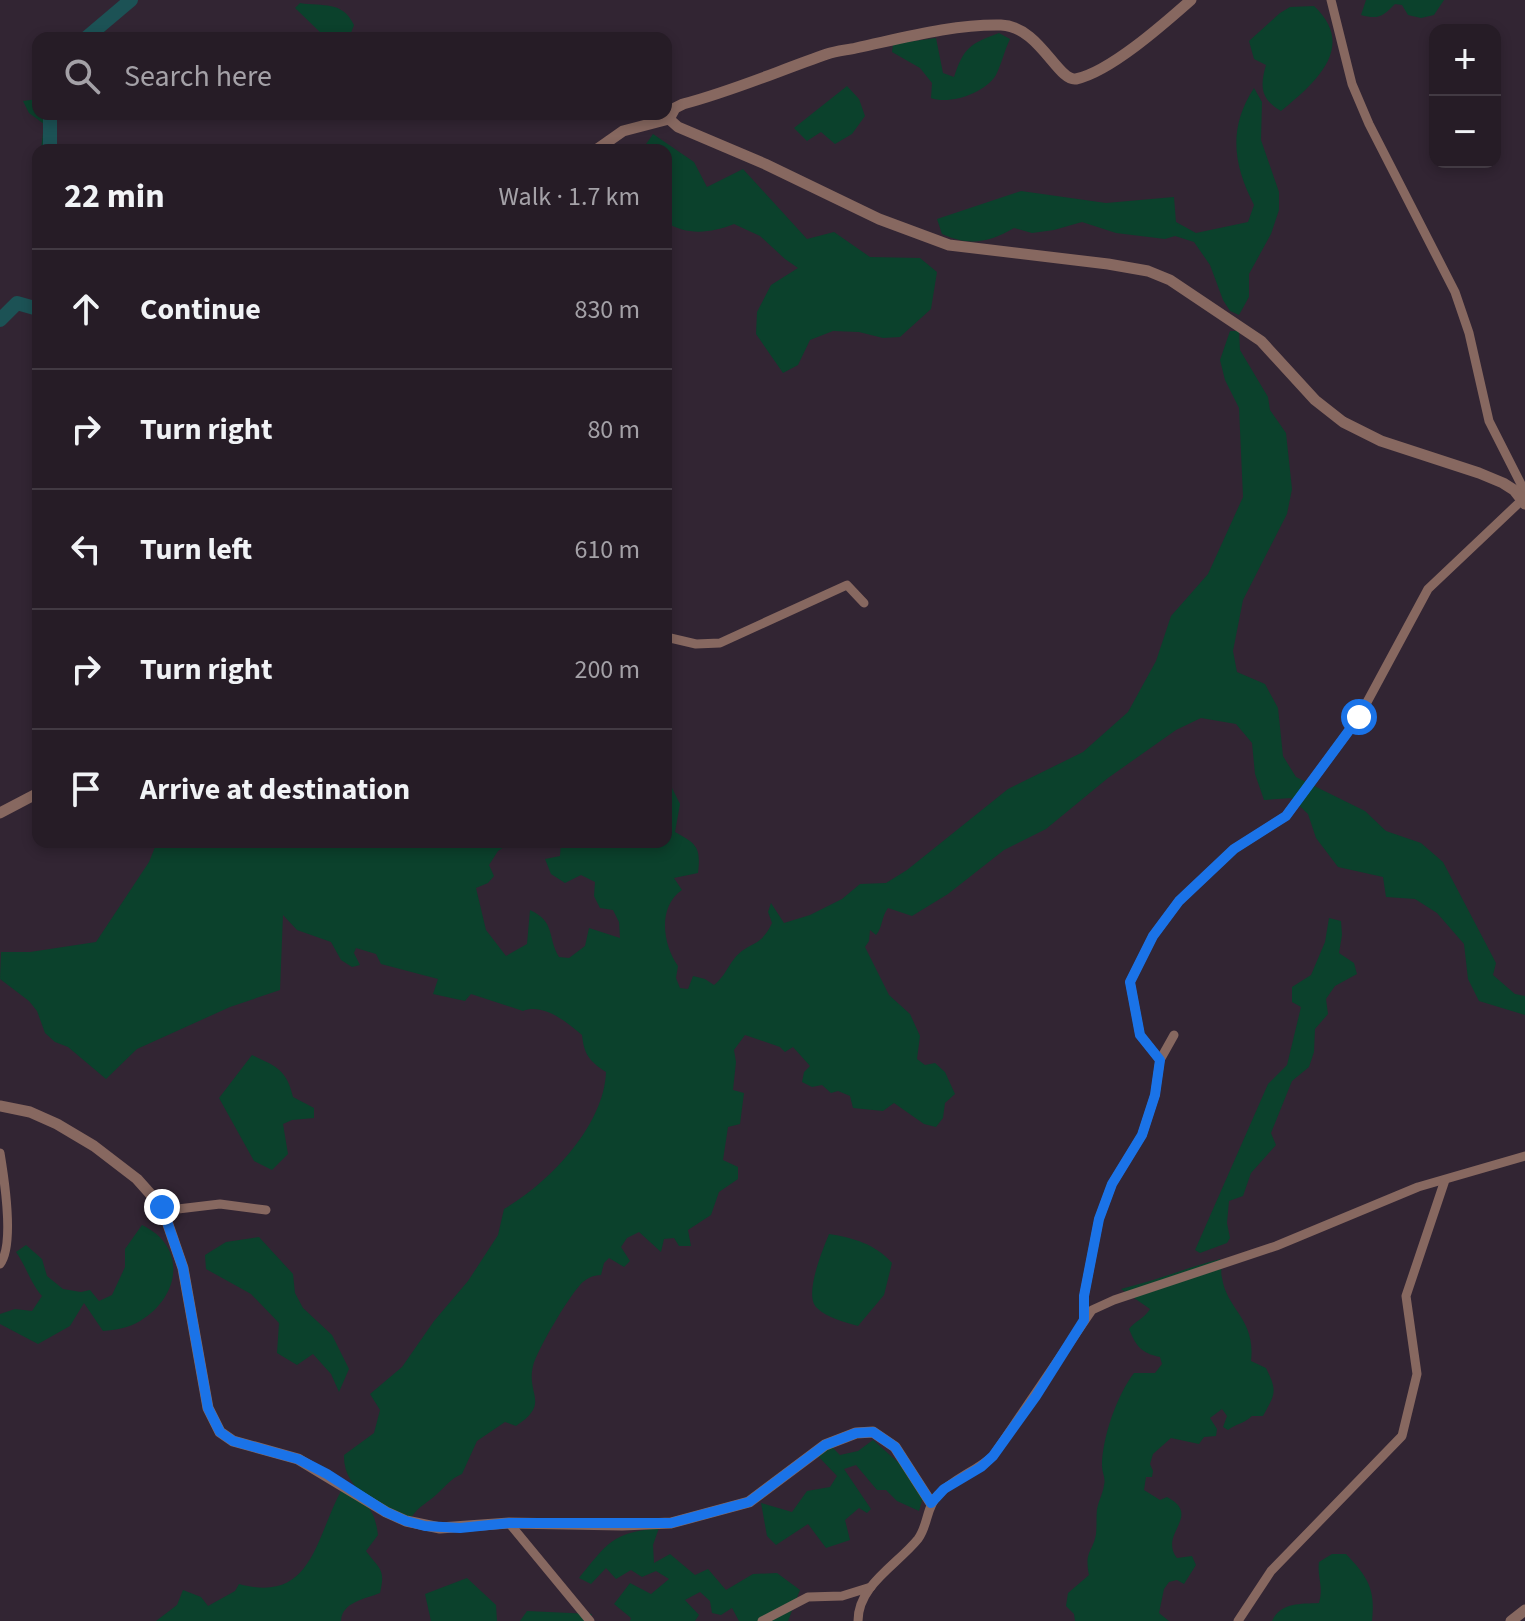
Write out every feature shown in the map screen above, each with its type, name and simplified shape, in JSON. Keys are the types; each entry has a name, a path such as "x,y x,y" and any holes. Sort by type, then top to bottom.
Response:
{"street":[{"path":"672,114 683,104 739,88 830,52 978,26 1001,25 1025,31 1038,42 1062,73 1076,79 1138,45 1191,0"},
{"path":"1331,0 1352,84 1369,124 1455,292 1469,333 1489,421 1524,499"},
{"path":"605,144 623,131 665,120"},
{"path":"670,120 678,127 765,164 879,219 949,245 1108,264 1148,271 1170,280 1261,341 1315,400 1343,422 1381,441 1503,483 1524,499"},
{"path":"1160,1060 1140,1035 1130,982 1153,936 1179,901 1234,849 1286,816 1359,717 1428,589 1524,499"},
{"path":"672,638 696,644 720,643 847,585 864,603"},
{"path":"0,813 32,796"},
{"path":"1084,1320 1084,1296 1099,1219 1112,1184 1133,1152 1146,1124 1155,1095 1160,1060 1174,1035"},
{"path":"0,1106 30,1112 94,1146 137,1179 162,1207 183,1268 208,1408 220,1432 233,1441 298,1459 406,1521 440,1528 509,1523 671,1523 749,1502 825,1445 856,1433 873,1432 895,1447 931,1503"},
{"path":"0,1153 7,1224 6,1253 0,1264"},
{"path":"858,1621 861,1601 918,1538 927,1521 931,1503 944,1489 981,1467 993,1456 1092,1310 1276,1246 1388,1199 1525,1156"},
{"path":"1238,1621 1271,1571 1402,1436 1417,1374 1406,1296 1445,1180"},
{"path":"162,1207 178,1209 220,1204 266,1210"},
{"path":"509,1523 590,1621"},
{"path":"762,1621 808,1597 842,1596 872,1586"},
{"path":"1511,1621 1525,1610"}],"green space":[{"path":"1366,0 1444,0 1434,15 1421,18 1408,15 1402,5 1395,4 1380,16 1361,15"},
{"path":"300,3 338,8 354,25 351,32 320,32 295,8"},
{"path":"1314,6 1327,21 1332,50 1318,77 1281,111 1265,97 1263,79 1266,65 1254,59 1249,41 1290,7"},
{"path":"107,18 111,24 104,32 87,32"},
{"path":"999,33 1010,39 996,75 976,92 957,99 931,98 932,83 920,68 892,52 893,44 936,38 943,73 954,77 969,48"},
{"path":"847,86 859,99 865,116 852,134 835,144 821,132 807,141 794,128"},
{"path":"1254,88 1262,102 1261,140 1279,192 1279,210 1271,234 1249,274 1249,297 1239,315 1230,311 1223,300 1210,265 1194,242 1175,236 1165,239 1116,233 1082,222 1032,233 1014,228 978,241 942,234 937,219 1021,191 1106,203 1174,197 1176,222 1196,233 1248,222 1254,205 1241,175 1236,146 1240,117"},
{"path":"32,100 32,115 29,113 23,101"},
{"path":"39,120 55,120 56,144 42,144 44,124"},
{"path":"653,134 668,144 646,144"},
{"path":"672,147 694,162 707,187 743,169 807,239 834,232 870,257 920,258 937,272 931,309 900,337 883,338 859,332 833,331 810,340 798,365 783,373 756,334 757,312 771,285 798,268 760,236 734,224 699,232 674,226"},
{"path":"1230,331 1239,331 1240,350 1268,397 1270,410 1286,433 1292,489 1287,514 1243,600 1233,651 1237,672 1265,684 1278,708 1283,756 1296,777 1365,811 1386,831 1421,843 1443,862 1496,963 1493,975 1515,994 1525,996 1525,1015 1479,1001 1468,979 1464,944 1437,913 1415,899 1386,897 1383,877 1338,867 1316,838 1308,814 1291,798 1264,800 1255,774 1252,743 1236,724 1201,718 1176,730 1108,778 1046,829 1004,850 948,894 912,916 888,908 876,935 870,930 865,947 889,995 910,1014 920,1036 917,1059 925,1065 935,1063 945,1072 955,1094 945,1103 943,1118 936,1127 924,1124 894,1103 883,1111 853,1108 850,1096 838,1091 831,1093 822,1085 812,1087 802,1082 804,1072 810,1066 793,1047 785,1052 780,1047 745,1035 734,1050 733,1090 744,1093 740,1124 728,1127 723,1160 738,1167 738,1179 719,1192 711,1215 688,1230 691,1246 679,1246 674,1238 664,1239 661,1252 639,1232 627,1238 621,1247 630,1261 624,1267 609,1258 601,1275 582,1283 546,1337 533,1366 535,1405 532,1411 516,1426 505,1422 477,1441 462,1474 451,1480 409,1521 366,1496 350,1479 344,1455 374,1433 380,1410 370,1394 402,1367 434,1321 468,1281 498,1235 504,1209 556,1168 596,1113 606,1072 588,1056 582,1035 547,1012 523,1011 471,994 465,1001 433,994 438,979 381,964 376,954 356,948 354,953 360,965 352,967 341,960 331,942 297,930 283,915 280,990 230,1007 137,1049 106,1079 68,1047 55,1042 45,1033 37,1011 29,1001 0,979 1,952 30,952 96,942 149,862 155,848 503,848 489,865 494,876 488,883 476,888 486,930 506,956 527,944 530,910 544,920 559,957 569,958 585,946 589,928 620,938 619,922 613,910 600,908 594,896 595,882 581,875 565,883 551,874 545,859 560,856 561,848 672,848 672,788 680,804 675,832 696,847 699,864 698,873 674,878 682,890 669,906 666,937 678,966 676,978 680,988 688,989 693,976 714,985 739,953 763,937 772,923 768,912 771,903 784,923 810,915 842,899 860,884 886,883 907,870 1008,789 1083,752 1128,712 1156,661 1171,616 1208,574 1243,497 1239,408 1225,380 1220,360"},
{"path":"1329,918 1341,921 1339,953 1354,963 1357,974 1335,986 1326,999 1328,1014 1315,1029 1314,1052 1309,1067 1292,1081 1271,1133 1276,1145 1251,1173 1243,1196 1229,1201 1227,1223 1230,1238 1227,1243 1200,1253 1195,1250 1268,1084 1287,1065 1301,1007 1292,1002 1292,987 1311,975 1325,942"},
{"path":"252,1055 279,1070 293,1097 314,1108 314,1118 283,1124 288,1154 272,1170 254,1161 219,1098"},
{"path":"142,1225 157,1234 167,1246 173,1272 164,1299 140,1321 103,1331 84,1303 70,1326 38,1344 0,1324 0,1314 15,1309 32,1311 42,1296 16,1252 26,1245 42,1259 47,1276 63,1289 90,1290 99,1301 112,1295 125,1267 125,1249"},
{"path":"829,1234 864,1243 892,1263 884,1295 858,1326 826,1314 813,1302 813,1283"},
{"path":"259,1237 293,1274 295,1293 303,1308 332,1335 349,1369 339,1392 331,1374 313,1354 297,1365 277,1353 279,1323 251,1294 206,1269 205,1255 226,1242"},
{"path":"1220,1259 1225,1289 1249,1335 1251,1361 1266,1368 1272,1383 1272,1397 1263,1416 1252,1416 1228,1430 1223,1427 1227,1416 1222,1409 1210,1418 1217,1429 1216,1436 1204,1437 1199,1444 1171,1438 1153,1454 1150,1464 1152,1477 1146,1477 1144,1490 1160,1500 1167,1497 1177,1504 1181,1518 1172,1541 1173,1549 1177,1558 1192,1556 1196,1565 1184,1584 1177,1580 1169,1582 1164,1589 1159,1613 1169,1621 1075,1621 1074,1614 1066,1606 1068,1593 1089,1575 1088,1556 1095,1540 1097,1509 1104,1482 1103,1455 1112,1417 1134,1373 1155,1373 1162,1364 1160,1357 1140,1348 1129,1329 1150,1309 1121,1289"},
{"path":"873,1440 926,1487 919,1511 897,1501 886,1490 877,1490 856,1465 844,1469 871,1509 867,1513 859,1508 845,1520 850,1540 826,1548 808,1524 776,1545 767,1536 761,1503 792,1512 807,1491 830,1487 837,1476 817,1455 830,1445 840,1455 858,1451"},
{"path":"341,1491 363,1503 374,1517 378,1535 366,1551 380,1569 382,1578 380,1593 350,1605 341,1621 156,1621 177,1605 183,1590 201,1597 208,1606 235,1591 239,1584 263,1588 282,1585 296,1576 317,1547"},
{"path":"659,1528 653,1545 654,1563 670,1554 695,1575 708,1569 726,1590 753,1574 777,1573 800,1590 788,1621 739,1621 732,1608 721,1615 712,1613 710,1601 700,1592 685,1600 699,1615 695,1621 630,1621 631,1618 614,1604 630,1583 651,1594 669,1579 656,1571 642,1577 631,1570 616,1579 606,1568 591,1584 579,1578 604,1548 620,1537"},
{"path":"1332,1554 1346,1554 1365,1576 1373,1600 1372,1621 1272,1621 1286,1607 1319,1603 1319,1562"},
{"path":"467,1578 496,1605 497,1621 431,1621 425,1594"},
{"path":"527,1611 592,1614 589,1621 520,1621"}],"waterway":[{"path":"93,32 131,0"},
{"path":"50,120 50,144"},
{"path":"0,320 17,303 32,307"}],"route":[{"path":"162,1207 183,1268 208,1408 220,1432 233,1441 298,1459 406,1521 440,1528 509,1523 671,1523 749,1502 764,1494 825,1445 856,1433 873,1432 895,1447 931,1503 944,1489 981,1467 993,1456 1084,1320 1084,1296 1099,1219 1112,1184 1142,1135 1159,1075 1160,1060 1140,1035 1130,982 1153,936 1179,901 1234,849 1286,816 1359,717"}]}
